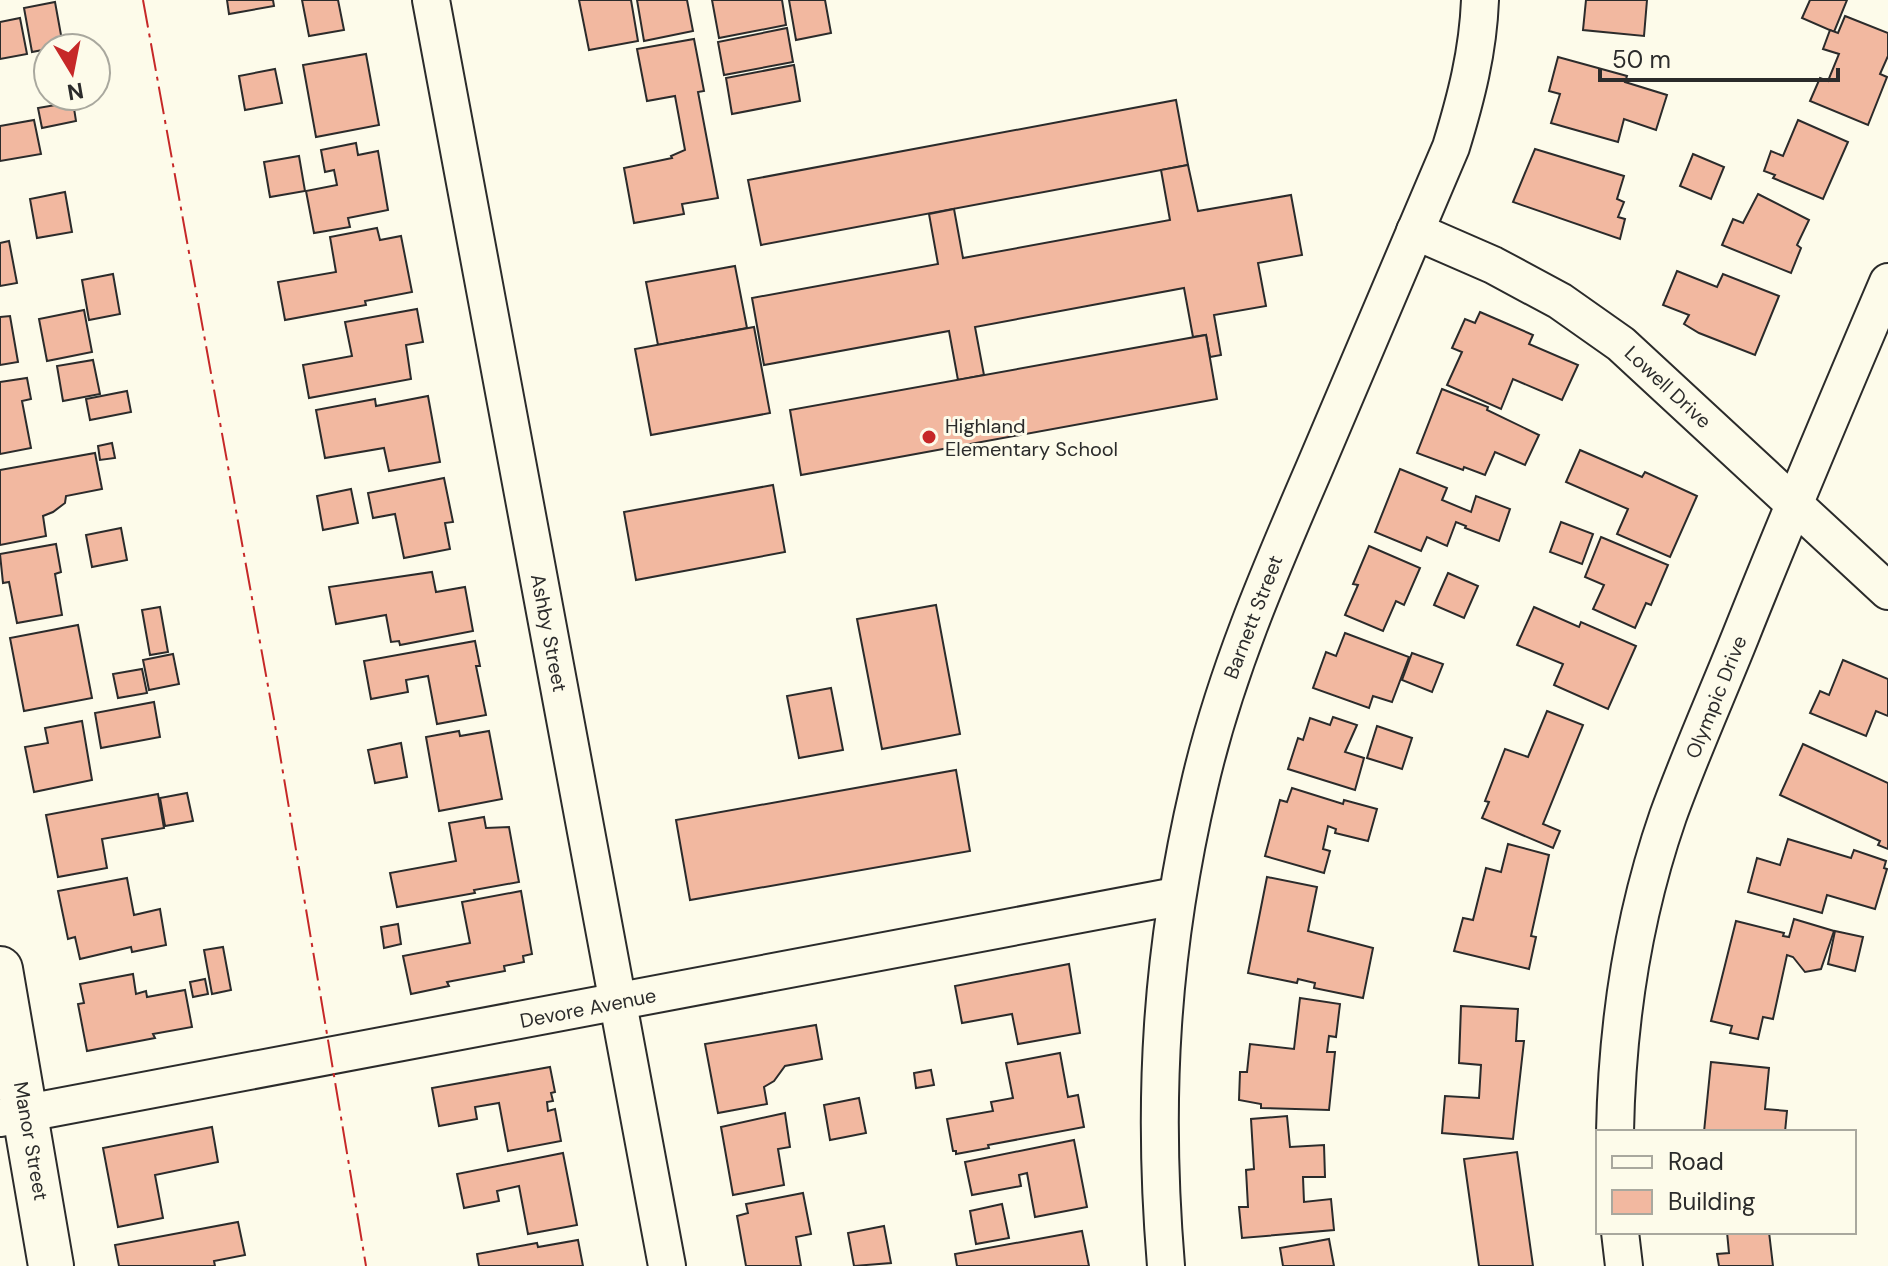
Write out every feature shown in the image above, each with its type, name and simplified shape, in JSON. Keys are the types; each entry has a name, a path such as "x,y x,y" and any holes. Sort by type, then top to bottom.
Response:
{"main road":[{"name":"Manor Street","path":"0,969 13,1115 51,1266"}],"street":[{"name":"Ashby Street","path":"431,0 667,1266"},
{"name":"Barnett Street","path":"1166,1266 1160,1191 1158,1093 1164,994 1176,896 1199,785 1226,690 1259,597 1451,147 1469,90 1478,37 1480,0"},
{"name":"Lowell Drive","path":"1415,231 1493,265 1560,301 1621,344 1888,591"},
{"name":"Olympic Drive","path":"1615,1130 1616,1079 1627,979 1644,897 1668,816 1794,503 1888,282"},
{"name":"Devore Avenue","path":"13,1115 1176,896"},
{"path":"1620,1234 1624,1266"}],"building":[{"path":"227,0 273,0 274,6 229,14"},
{"path":"302,0 338,0 344,30 309,36"},
{"path":"579,0 631,0 638,41 589,50"},
{"path":"637,0 687,0 693,31 644,41"},
{"path":"712,0 782,0 786,25 719,38"},
{"path":"789,0 825,0 831,33 796,40"},
{"path":"1586,0 1647,0 1644,36 1583,30"},
{"path":"1810,0 1847,0 1834,32 1802,18"},
{"path":"55,2 60,32 32,32 32,52 24,8"},
{"path":"1845,16 1888,33 1888,56 1880,74 1887,77 1868,125 1810,101 1820,78 1828,81 1839,54 1823,49 1830,30 1838,33"},
{"path":"20,18 27,54 0,59 0,22"},
{"path":"787,28 793,62 724,75 718,42"},
{"path":"694,39 704,91 698,92 718,198 682,204 684,214 634,223 624,168 672,158 685,150 675,96 647,101 637,49"},
{"path":"366,54 379,125 316,137 303,65"},
{"path":"1558,57 1627,76 1625,82 1667,95 1656,130 1624,119 1618,142 1551,123 1560,94 1549,91"},
{"path":"794,65 800,101 732,114 726,78"},
{"path":"275,69 282,103 245,110 239,76"},
{"path":"1176,100 1188,165 761,245 748,180"},
{"path":"39,112 75,112 76,121 42,128"},
{"path":"34,120 41,154 0,161 0,126"},
{"path":"1798,120 1848,142 1823,199 1773,178 1775,175 1764,171 1771,151 1783,156"},
{"path":"356,143 358,155 378,151 388,210 348,218 350,227 314,233 306,191 337,185 334,170 325,172 321,150"},
{"path":"1535,149 1624,176 1617,199 1624,202 1618,217 1625,219 1620,239 1513,202"},
{"path":"1693,154 1724,167 1711,199 1680,186"},
{"path":"299,156 305,191 270,197 264,162"},
{"path":"1188,165 1198,211 1291,195 1302,255 1258,263 1266,306 1214,315 1221,355 1210,357 1206,335 1193,337 1184,288 975,327 984,375 958,380 949,331 764,365 752,298 938,264 929,214 954,209 963,258 1170,220 1161,170"},
{"path":"65,192 72,232 37,238 30,199"},
{"path":"1758,194 1809,220 1797,245 1801,248 1791,273 1722,245 1733,219 1743,223"},
{"path":"377,228 380,240 401,236 412,292 365,301 366,305 285,320 278,282 336,272 330,237"},
{"path":"9,241 17,283 0,286 0,243"},
{"path":"735,266 747,328 658,345 646,282"},
{"path":"1677,271 1717,287 1723,274 1779,296 1755,355 1699,333 1684,324 1689,315 1663,305"},
{"path":"113,274 120,314 89,320 82,280"},
{"path":"417,309 423,342 406,345 411,379 309,398 303,365 352,356 345,322"},
{"path":"84,310 92,352 47,361 39,319"},
{"path":"1480,312 1533,335 1529,344 1578,365 1562,400 1513,379 1501,409 1447,385 1462,352 1452,348 1465,319 1475,323"},
{"path":"10,316 18,362 0,365 0,317"},
{"path":"754,327 770,413 651,435 635,349"},
{"path":"1206,335 1217,399 801,475 790,410"},
{"path":"93,360 100,394 63,401 57,366"},
{"path":"27,378 31,399 22,401 31,448 0,454 0,382"},
{"path":"1442,389 1488,407 1487,410 1539,435 1525,465 1495,452 1485,475 1417,453"},
{"path":"127,391 131,412 90,420 86,399"},
{"path":"428,396 440,462 389,471 384,448 325,458 316,410 375,399 376,406"},
{"path":"112,443 115,458 100,460 98,446"},
{"path":"1580,450 1642,477 1645,472 1697,496 1670,557 1617,534 1628,509 1566,482"},
{"path":"95,453 102,489 66,496 65,503 43,516 46,536 0,545 0,470"},
{"path":"1400,469 1447,488 1442,500 1471,512 1476,496 1510,509 1499,541 1456,522 1447,546 1427,537 1421,551 1375,532"},
{"path":"444,478 453,522 445,523 450,549 404,558 395,514 373,518 368,493"},
{"path":"773,485 785,552 636,580 624,512"},
{"path":"351,489 358,523 323,530 317,496"},
{"path":"1561,522 1593,534 1582,564 1550,552"},
{"path":"121,528 127,560 92,567 86,535"},
{"path":"1601,537 1668,565 1651,605 1646,603 1635,628 1593,609 1604,585 1585,577"},
{"path":"56,544 61,572 55,574 62,615 17,623 9,582 3,583 0,554"},
{"path":"1369,546 1420,568 1404,605 1396,601 1383,631 1345,615 1358,585 1353,584"},
{"path":"432,572 436,592 465,587 473,631 400,645 399,641 391,642 386,615 336,624 329,587"},
{"path":"1448,573 1478,586 1464,618 1434,605"},
{"path":"936,605 960,734 882,749 857,619"},
{"path":"160,607 168,652 150,655 142,610"},
{"path":"1534,607 1579,627 1581,622 1636,646 1608,709 1554,685 1563,664 1517,645"},
{"path":"78,625 92,698 24,711 10,638"},
{"path":"1345,633 1409,657 1392,702 1373,696 1369,708 1313,688 1326,652 1336,656"},
{"path":"475,641 480,666 476,666 486,715 437,724 428,676 406,680 408,692 371,699 364,661"},
{"path":"1412,653 1443,664 1432,692 1402,680"},
{"path":"173,654 179,684 149,690 143,660"},
{"path":"1843,660 1888,679 1888,716 1876,711 1866,736 1810,713 1820,691 1829,695"},
{"path":"142,669 147,693 118,698 113,674"},
{"path":"831,688 843,750 799,758 787,696"},
{"path":"154,702 160,737 101,748 95,713"},
{"path":"1547,711 1583,725 1543,824 1560,831 1553,848 1482,818 1489,802 1485,801 1505,749 1528,757"},
{"path":"1333,717 1357,725 1345,752 1364,758 1355,790 1288,769 1298,738 1303,740 1310,718 1330,725"},
{"path":"82,721 92,780 34,792 25,747 48,743 45,728"},
{"path":"1377,726 1412,738 1402,769 1367,758"},
{"path":"459,731 460,736 489,731 502,799 439,811 426,737"},
{"path":"401,743 407,777 375,783 368,750"},
{"path":"1803,744 1888,783 1888,849 1878,845 1880,841 1780,795"},
{"path":"956,770 970,851 690,900 676,820"},
{"path":"1292,788 1343,804 1344,800 1377,809 1368,841 1335,833 1336,829 1328,826 1323,849 1330,851 1324,873 1265,856 1280,800 1287,802"},
{"path":"187,793 193,821 165,826 160,798"},
{"path":"158,794 164,828 102,839 107,868 58,877 46,815"},
{"path":"484,817 486,828 509,827 519,882 397,907 390,873 456,861 449,823"},
{"path":"1788,839 1851,858 1854,850 1886,861 1884,868 1887,869 1875,909 1827,895 1822,913 1748,892 1757,858 1780,865"},
{"path":"1508,844 1549,855 1531,936 1536,937 1529,969 1454,951 1463,918 1473,920 1486,868 1501,872"},
{"path":"1267,877 1317,887 1308,931 1373,948 1363,998 1314,988 1315,983 1298,979 1297,983 1248,973"},
{"path":"127,878 134,915 160,909 166,945 132,952 131,947 80,959 75,937 68,939 58,891"},
{"path":"521,891 532,954 523,956 524,962 504,966 505,971 447,982 449,986 411,994 403,956 470,943 462,902"},
{"path":"1794,919 1834,931 1821,969 1805,972 1793,957 1787,955 1773,1019 1763,1017 1758,1039 1730,1033 1732,1026 1711,1021 1736,921 1789,937"},
{"path":"398,924 401,944 384,948 381,927"},
{"path":"1835,931 1863,937 1855,971 1828,964"},
{"path":"223,947 231,990 212,994 204,950"},
{"path":"1069,964 1080,1033 1018,1044 1012,1014 962,1023 955,986"},
{"path":"133,974 136,994 146,991 147,997 185,990 192,1027 153,1034 155,1038 87,1051 78,1004 84,1003 80,984"},
{"path":"205,979 208,994 193,997 190,982"},
{"path":"1300,998 1340,1004 1336,1037 1329,1036 1327,1052 1335,1052 1329,1110 1261,1108 1261,1104 1239,1100 1240,1072 1247,1072 1250,1044 1294,1049"},
{"path":"1461,1006 1518,1009 1516,1041 1524,1041 1513,1139 1442,1133 1445,1096 1479,1098 1481,1065 1459,1063"},
{"path":"816,1025 822,1059 785,1066 774,1081 764,1087 767,1104 718,1113 705,1044"},
{"path":"1060,1053 1068,1097 1078,1095 1084,1127 988,1145 989,1148 956,1154 953,1151 947,1119 993,1111 991,1102 1013,1098 1006,1063"},
{"path":"1711,1062 1769,1068 1765,1109 1787,1111 1785,1130 1704,1130"},
{"path":"550,1067 555,1092 551,1093 553,1101 547,1102 548,1111 555,1109 561,1141 508,1151 499,1103 475,1107 477,1119 439,1126 432,1088"},
{"path":"931,1070 934,1085 916,1088 914,1073"},
{"path":"859,1098 866,1133 830,1140 824,1105"},
{"path":"785,1113 790,1147 778,1149 784,1185 733,1195 721,1127"},
{"path":"1287,1116 1290,1147 1324,1145 1325,1177 1303,1177 1304,1202 1331,1199 1334,1230 1242,1238 1239,1207 1248,1207 1246,1170 1254,1169 1251,1119"},
{"path":"212,1127 218,1162 155,1175 163,1218 118,1227 103,1148"},
{"path":"1074,1140 1087,1207 1035,1217 1027,1173 1019,1175 1021,1186 972,1195 965,1162"},
{"path":"1517,1152 1533,1266 1479,1266 1464,1159"},
{"path":"563,1153 577,1225 528,1234 519,1186 497,1191 499,1201 464,1208 457,1174"},
{"path":"803,1193 811,1234 796,1237 801,1266 746,1266 737,1216 748,1213 746,1204"},
{"path":"1002,1204 1009,1238 976,1244 970,1211"},
{"path":"238,1222 245,1255 214,1261 215,1266 119,1266 115,1245"},
{"path":"884,1226 891,1263 854,1266 848,1233"},
{"path":"1082,1231 1089,1266 957,1266 955,1254"},
{"path":"1727,1234 1769,1234 1773,1266 1719,1266 1717,1254 1729,1253"},
{"path":"1329,1239 1334,1266 1283,1266 1280,1248"},
{"path":"578,1240 583,1266 479,1266 477,1254 537,1243 538,1247"}],"power":[{"path":"143,0 274,719 366,1266"}],"place":[{"name":"Highland Elementary School","path":"929,437"}]}
